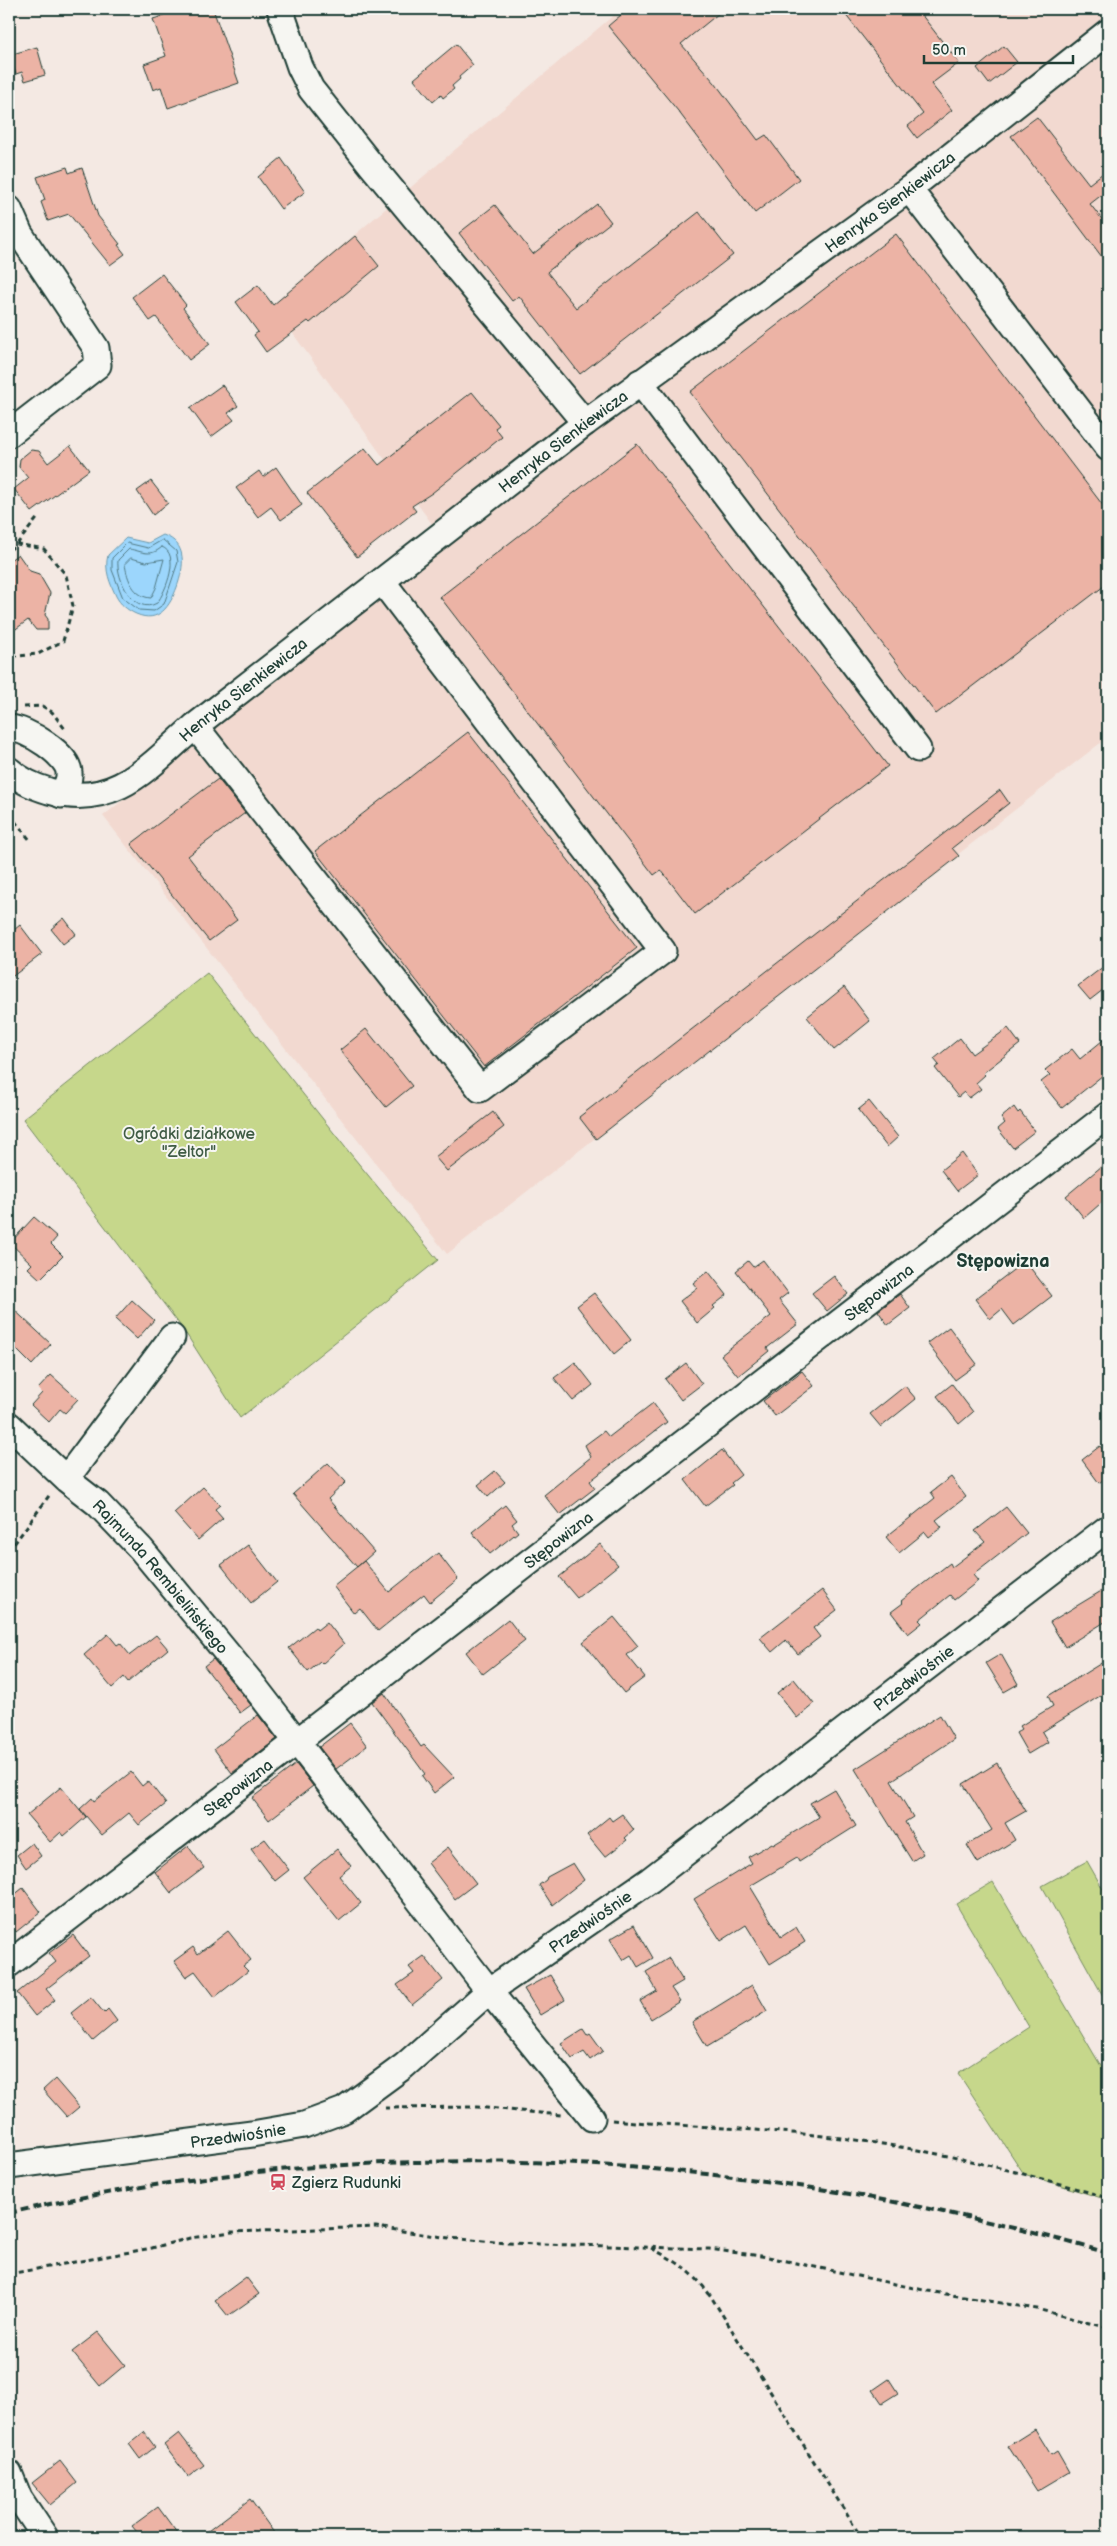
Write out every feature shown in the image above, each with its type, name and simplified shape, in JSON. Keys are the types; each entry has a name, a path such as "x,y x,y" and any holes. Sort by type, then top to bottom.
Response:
{"street":[{"path":"280,9 300,67 311,89 372,166 585,423"},
{"name":"Henryka Sienkiewicza","path":"9,770 33,786 80,797 97,796 117,788 143,771 196,726 585,423 909,189 1108,32"},
{"path":"909,189 1108,448"},
{"path":"9,209 20,234 96,348 98,365 9,434"},
{"path":"640,382 918,749"},
{"path":"196,726 480,1089 663,951 382,581"},
{"path":"9,728 24,731 35,736 64,761 70,771 68,781 61,794"},
{"name":"Stępowizna","path":"9,1964 1108,1115"},
{"path":"65,1476 75,1467 172,1337"},
{"name":"Rajmunda Rembielińskiego","path":"9,1424 98,1504 141,1549 254,1686 490,1991 592,2118"},
{"name":"Przedwiośnie","path":"9,2166 252,2134 317,2121 344,2110 404,2066 490,1991 650,1880 1108,1528"},
{"path":"10,2480 26,2511 45,2537"}],"path":[{"path":"9,550 17,544 39,516"},
{"path":"9,657 38,654 63,642 73,606 66,575 44,550 17,544"},
{"path":"9,814 30,840"},
{"path":"9,1551 65,1476"},
{"path":"380,2109 477,2107 669,2125 751,2129 876,2142 979,2162 1108,2198"},
{"path":"9,2274 152,2248 190,2238 232,2232 376,2227 478,2240 709,2249 768,2257 928,2291 1037,2309 1108,2328"},
{"path":"650,2248 682,2264 710,2295 861,2537"}],"shaded area":[{"path":"621,9 1108,9 1108,737 447,1254 103,816 446,543 272,305"}],"green space":[{"name":"Ogródki działkowe \"Zeltor\"","path":"207,973 349,1152 438,1260 240,1418 183,1329 23,1119"},
{"path":"1087,1861 1108,1898 1108,2005 1042,1886"},
{"path":"993,1882 1108,2078 1108,2200 1024,2174 958,2073 1029,2027 956,1904"}],"water":[{"path":"163,535 177,544 182,556 181,572 174,594 167,607 157,615 151,617 136,614 130,611 118,599 108,576 108,555 126,538 148,543"}],"building":[{"path":"160,9 213,9 239,83 168,108 161,87 153,90 144,64 166,56 153,19 163,16"},
{"path":"628,9 724,9 681,44 715,83 758,140 766,135 799,179 755,213 678,111 608,26"},
{"path":"841,9 917,9 959,63 931,84 952,110 917,138 908,126 923,114"},
{"path":"456,44 473,65 459,77 460,79 452,86 454,89 443,98 441,95 433,102 414,79"},
{"path":"1004,46 1017,62 989,84 977,68"},
{"path":"37,47 45,75 25,81 22,72 16,74 9,55"},
{"path":"1037,117 1089,184 1108,169 1108,190 1090,204 1108,227 1108,265 1011,136"},
{"path":"281,158 305,192 281,209 258,177"},
{"path":"67,167 69,173 82,168 98,216 120,244 118,245 125,254 110,265 69,214 48,221 41,202 45,200 37,177"},
{"path":"597,204 611,222 547,272 576,308 699,212 733,255 580,374 519,296 512,301 459,233 495,205 533,254"},
{"path":"896,234 1108,512 1108,583 936,714 690,392"},
{"path":"355,236 379,266 310,323 308,321 266,352 254,335 258,332 236,302 258,285 273,305"},
{"path":"162,274 186,305 183,308 210,344 189,360 156,317 150,321 132,297"},
{"path":"222,385 238,406 228,413 234,420 211,437 190,408"},
{"path":"472,392 499,425 495,428 502,437 432,493 412,506 416,511 357,557 307,493 365,448 379,465"},
{"path":"637,444 888,766 695,914 661,870 654,875 440,597"},
{"path":"70,446 89,470 32,512 14,489 28,478 19,467 20,459 31,450 39,451 48,463"},
{"path":"276,467 302,505 281,520 271,507 258,517 236,488 259,471 263,477"},
{"path":"151,481 168,503 153,515 137,491"},
{"path":"18,554 30,571 39,574 50,593 45,615 48,619 48,630 36,630 28,620 9,634 9,561"},
{"path":"468,732 637,948 484,1067 315,851"},
{"path":"218,779 245,813 188,856 237,920 209,941 131,844"},
{"path":"1000,790 1009,803 952,848 959,856 596,1139 579,1117"},
{"path":"64,918 76,934 63,944 51,929"},
{"path":"20,925 42,954 9,979 9,934"},
{"path":"1108,963 1108,986 1090,1000 1078,986"},
{"path":"844,987 870,1021 834,1050 807,1017"},
{"path":"1008,1028 1020,1044 983,1073 985,1075 976,1083 981,1089 969,1098 964,1092 958,1097 935,1068 939,1065 934,1059 960,1038 972,1054"},
{"path":"366,1029 412,1086 386,1107 340,1050"},
{"path":"1108,1036 1108,1071 1062,1108 1041,1082 1050,1075 1045,1070 1072,1049 1080,1059"},
{"path":"869,1101 898,1137 887,1147 858,1110"},
{"path":"1014,1107 1018,1113 1020,1111 1035,1131 1013,1148 998,1129 1005,1123 1001,1118"},
{"path":"493,1112 504,1127 447,1171 435,1157"},
{"path":"962,1153 978,1175 957,1191 941,1170"},
{"path":"1108,1161 1108,1197 1084,1218 1066,1196"},
{"path":"34,1217 57,1237 51,1244 63,1256 40,1279 28,1268 32,1264 10,1243"},
{"path":"763,1260 788,1293 779,1300 798,1324 767,1348 769,1351 738,1376 721,1355 771,1316 736,1271 748,1261 753,1267"},
{"path":"1025,1261 1052,1296 1014,1325 1002,1309 990,1319 975,1299"},
{"path":"708,1271 727,1295 713,1306 715,1308 697,1323 680,1301 697,1288 693,1283"},
{"path":"834,1276 848,1294 827,1311 812,1293"},
{"path":"594,1293 631,1340 614,1354 577,1306"},
{"path":"900,1294 910,1308 888,1325 878,1311"},
{"path":"132,1300 154,1320 137,1339 115,1319"},
{"path":"9,1305 51,1344 32,1365 9,1342"},
{"path":"949,1327 977,1364 955,1380 927,1343"},
{"path":"575,1362 593,1385 573,1401 554,1378"},
{"path":"686,1363 702,1384 681,1400 665,1379"},
{"path":"802,1371 814,1386 775,1416 763,1401"},
{"path":"51,1375 78,1399 65,1413 60,1409 49,1422 31,1405 42,1393 38,1389"},
{"path":"952,1384 973,1412 959,1424 937,1396"},
{"path":"905,1386 916,1399 881,1427 870,1414"},
{"path":"653,1403 667,1422 590,1481 595,1488 560,1515 544,1495 591,1457 585,1445 604,1431 609,1437"},
{"path":"1100,1446 1108,1457 1108,1476 1099,1483 1082,1460"},
{"path":"722,1450 741,1475 731,1483 733,1485 705,1506 685,1480"},
{"path":"328,1463 346,1482 328,1499 374,1552 357,1567 293,1494"},
{"path":"495,1471 505,1482 488,1497 478,1485"},
{"path":"951,1477 966,1497 936,1520 942,1527 929,1537 925,1532 899,1553 886,1537 935,1498 931,1492"},
{"path":"203,1487 220,1505 215,1509 223,1518 198,1540 174,1513"},
{"path":"505,1505 517,1520 512,1524 518,1532 490,1554 472,1532"},
{"path":"1006,1507 1027,1533 973,1575 978,1581 954,1600 950,1595 919,1620 922,1623 908,1634 891,1612 903,1603 901,1601 950,1563 952,1567 985,1542 975,1531"},
{"path":"600,1544 618,1565 577,1598 559,1577"},
{"path":"248,1545 277,1582 251,1603 221,1565"},
{"path":"438,1553 458,1579 430,1602 424,1594 378,1631 360,1608 354,1613 333,1586 364,1561 389,1592"},
{"path":"1108,1587 1108,1620 1065,1647 1050,1622"},
{"path":"822,1590 837,1610 813,1628 820,1637 798,1654 786,1640 772,1652 760,1638"},
{"path":"614,1617 638,1646 627,1655 645,1677 624,1693 583,1642"},
{"path":"508,1619 525,1641 483,1674 466,1652"},
{"path":"327,1622 344,1644 322,1664 320,1662 308,1672 289,1648 315,1627 317,1630"},
{"path":"108,1634 117,1645 120,1643 130,1655 156,1635 168,1649 128,1682 124,1677 112,1688 84,1655"},
{"path":"1001,1654 1018,1684 1004,1692 986,1663"},
{"path":"213,1659 251,1705 240,1713 204,1666"},
{"path":"1108,1659 1108,1691 1042,1732 1048,1742 1028,1754 1016,1733 1022,1729 1020,1726 1053,1706 1048,1696"},
{"path":"794,1679 814,1704 797,1718 777,1693"},
{"path":"384,1693 421,1747 424,1745 454,1777 434,1793 422,1776 425,1774 372,1702"},
{"path":"258,1715 277,1739 232,1773 214,1749"},
{"path":"940,1715 954,1739 891,1781 913,1817 905,1822 923,1854 912,1861 855,1769"},
{"path":"350,1723 367,1746 336,1769 319,1747"},
{"path":"997,1763 1026,1811 1005,1823 1015,1840 978,1863 967,1845 992,1830 963,1784"},
{"path":"296,1764 313,1786 269,1820 252,1798"},
{"path":"131,1772 142,1786 148,1781 166,1804 139,1825 129,1813 102,1835 80,1809 92,1798 94,1801"},
{"path":"61,1787 86,1817 64,1836 61,1832 50,1842 27,1815"},
{"path":"834,1789 856,1826 799,1862 797,1858 750,1886 781,1937 796,1927 805,1942 770,1964 746,1925 721,1941 694,1899 752,1863 748,1857 772,1843 773,1845 819,1817 810,1803"},
{"path":"622,1814 634,1830 625,1838 627,1840 605,1857 587,1835 609,1817 612,1821"},
{"path":"265,1839 289,1870 275,1881 251,1849"},
{"path":"32,1843 41,1856 26,1868 17,1855"},
{"path":"188,1846 204,1868 171,1893 155,1872"},
{"path":"448,1847 476,1883 455,1899 428,1863"},
{"path":"337,1849 351,1866 339,1876 361,1903 339,1921 303,1877"},
{"path":"573,1863 584,1880 552,1905 539,1885 547,1877"},
{"path":"23,1888 41,1912 16,1932 9,1922 9,1899"},
{"path":"634,1925 653,1958 638,1967 631,1955 623,1960 610,1939"},
{"path":"228,1931 251,1960 243,1966 248,1971 215,1997 195,1971 186,1977 174,1961 193,1947 198,1954"},
{"path":"73,1935 89,1956 46,1989 55,2000 35,2016 17,1993 56,1962 49,1953"},
{"path":"424,1956 443,1980 412,2005 397,1985 414,1973 409,1967"},
{"path":"669,1958 683,1981 671,1988 680,2001 651,2019 640,2001 657,1991 646,1972"},
{"path":"550,1975 565,2000 540,2015 524,1989"},
{"path":"752,1985 767,2011 707,2047 692,2022"},
{"path":"91,1997 104,2013 108,2009 117,2021 93,2041 71,2013"},
{"path":"583,2029 587,2035 590,2033 603,2051 590,2060 584,2052 572,2059 561,2043"},
{"path":"55,2079 79,2107 67,2117 43,2090"},
{"path":"246,2277 259,2294 228,2316 215,2300"},
{"path":"98,2332 125,2365 100,2386 72,2352"},
{"path":"889,2379 898,2393 882,2403 873,2390"},
{"path":"1035,2429 1051,2455 1057,2451 1069,2472 1037,2491 1008,2446"},
{"path":"144,2432 155,2447 140,2459 129,2444"},
{"path":"179,2433 204,2465 188,2477 164,2445"},
{"path":"60,2461 77,2483 50,2505 32,2483"},
{"path":"250,2499 277,2537 200,2537"},
{"path":"158,2507 180,2537 141,2537 132,2526"}],"railway":[{"path":"9,2213 146,2186 284,2169 422,2162 561,2163 700,2173 837,2192 973,2219 1108,2253"}],"place":[{"name":"Zgierz Rudunki","path":"278,2182"}],"district":[{"name":"Stępowizna","path":"1003,1261"}]}
